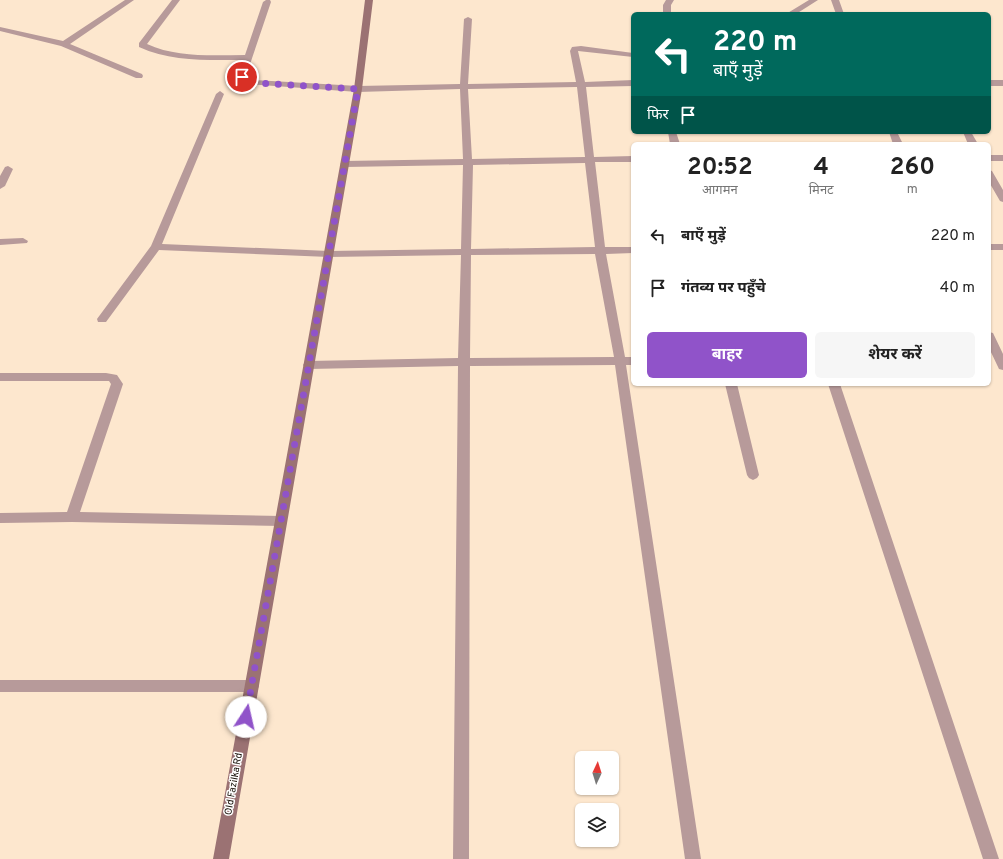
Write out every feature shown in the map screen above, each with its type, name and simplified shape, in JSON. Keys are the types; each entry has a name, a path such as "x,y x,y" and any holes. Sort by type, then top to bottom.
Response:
{"main road":[{"name":"Old Fazilka Rd","path":"221,859 358,89 369,0"}],"street":[{"path":"114,0 128,1"},
{"path":"176,0 142,45 162,52 178,55 248,57"},
{"path":"667,12 667,5 670,0"},
{"path":"793,12 814,0"},
{"path":"835,0 839,12"},
{"path":"64,44 128,1"},
{"path":"267,2 242,77 250,82 358,89 631,83"},
{"path":"460,859 465,252 468,162 464,86 468,19"},
{"path":"0,29 64,44 140,76"},
{"path":"631,55 581,48 575,49 574,52 581,84 591,160 600,250 620,360 693,859"},
{"path":"991,83 1003,83"},
{"path":"102,319 156,247 220,94"},
{"path":"991,158 1003,158"},
{"path":"345,164 631,159"},
{"path":"0,186 8,169"},
{"path":"991,177 1003,199"},
{"path":"0,242 23,241"},
{"path":"156,247 329,254 631,250"},
{"path":"991,247 1003,247"},
{"path":"991,341 1003,366"},
{"path":"309,365 631,360"},
{"path":"0,377 106,377 113,378 115,380 117,384 72,517"},
{"path":"731,386 753,475"},
{"path":"835,386 991,859"},
{"path":"0,518 72,517 281,521"},
{"path":"0,686 252,686"}],"route":[{"path":"242,77 250,82 258,83 358,89 246,717"}]}
